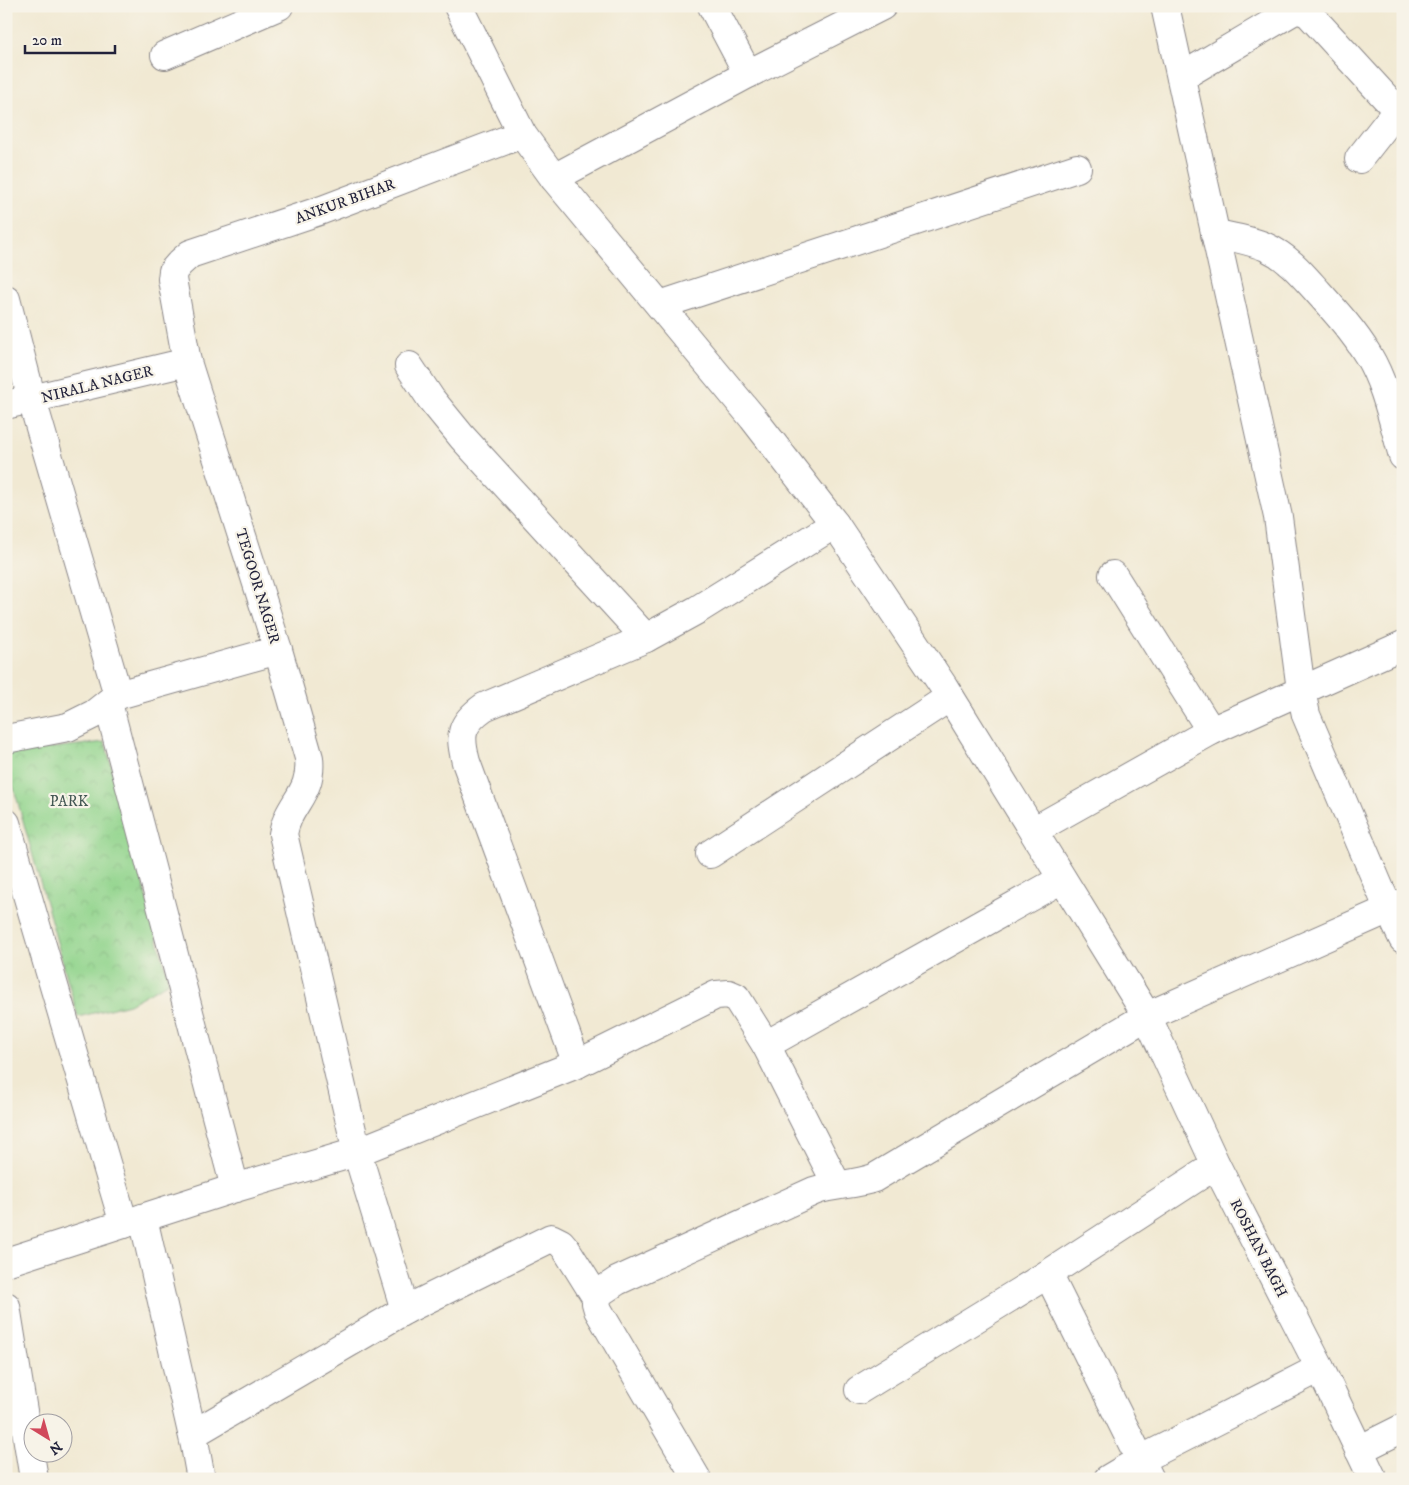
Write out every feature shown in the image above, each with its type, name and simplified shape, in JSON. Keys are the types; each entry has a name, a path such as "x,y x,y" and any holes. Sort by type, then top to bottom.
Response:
{"street":[{"path":"165,56 279,6"},
{"name":"ROSHAN BAGH","path":"458,6 522,134 554,178 753,418 835,524 950,698 1033,831 1147,1016 1216,1165 1320,1368 1373,1479"},
{"path":"712,6 748,74"},
{"path":"554,178 748,74 882,6"},
{"path":"1166,6 1278,517 1306,715 1396,907 1403,939"},
{"path":"1181,76 1293,11 1301,10 1309,14 1400,106 1359,159"},
{"name":"ANKUR BIHAR","path":"173,272 190,254 322,210 522,134"},
{"path":"660,305 1077,168"},
{"path":"1215,234 1254,242 1281,255 1294,265 1348,326 1368,355 1379,378 1403,456"},
{"name":"TEGOOR NAGER","path":"6,739 68,727 94,714 113,699 278,650 187,362 173,290 173,272"},
{"path":"6,299 19,403 113,699 235,1188"},
{"name":"NIRALA NAGER","path":"19,403 187,362"},
{"path":"409,366 431,400 462,437 646,638"},
{"path":"578,1064 470,771 461,739 465,724 484,707 646,638 697,610 835,524"},
{"path":"1113,575 1210,732"},
{"path":"1033,831 1210,732 1403,645"},
{"path":"278,650 309,758 310,769 307,784 288,816 283,834 357,1152 405,1310"},
{"path":"710,854 950,698"},
{"path":"6,823 134,1221 193,1434 201,1479"},
{"path":"766,1045 1062,879"},
{"path":"596,1297 617,1281 814,1191 837,1185 861,1183 874,1178 1147,1016 1396,907"},
{"path":"6,1262 235,1188 357,1152 578,1064 723,993 739,1000 766,1045 837,1185"},
{"path":"859,1390 1048,1274 1216,1165"},
{"path":"193,1434 405,1310 551,1238 561,1243 566,1249 596,1297 598,1310 697,1479"},
{"path":"1048,1274 1145,1470"},
{"path":"6,1306 34,1479"},
{"path":"1108,1479 1145,1470 1320,1368"},
{"path":"1358,1450 1403,1428"}],"green space":[{"name":"PARK","path":"105,742 169,982 129,1004 78,1017 6,760 6,753"}]}
